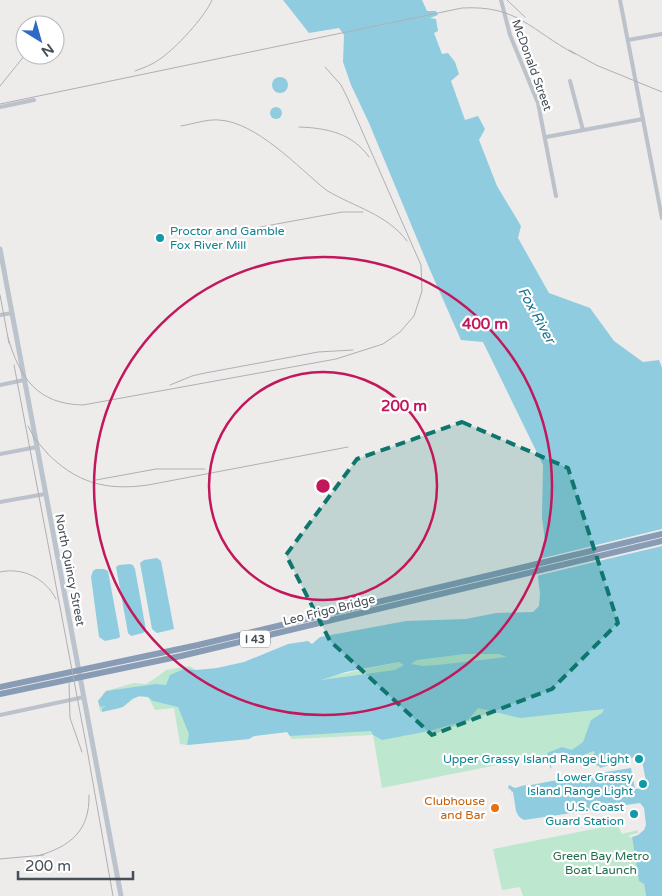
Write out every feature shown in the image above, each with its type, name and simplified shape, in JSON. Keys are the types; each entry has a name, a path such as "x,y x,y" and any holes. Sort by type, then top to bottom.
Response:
{"highway":[{"name":"I 43","path":"0,686 190,647 662,534"},
{"name":"Leo Frigo Bridge","path":"0,694 181,656 662,541"}],"street":[{"name":"McDonald Street","path":"501,0 510,35 538,104 556,196"},
{"path":"620,0 662,218"},
{"path":"628,40 662,34"},
{"path":"570,81 583,130"},
{"path":"0,107 34,100"},
{"path":"546,138 643,119"},
{"name":"North Quincy Street","path":"0,249 121,896"},
{"path":"0,315 12,313"},
{"path":"0,385 24,380"},
{"path":"0,454 37,447"},
{"path":"0,502 45,494"},
{"path":"0,715 84,697"}],"highlighted area":[{"path":"462,422 568,468 618,623 552,689 432,735 330,641 286,555 357,459"}],"green space":[{"path":"532,644 604,709 599,766 558,753 382,788 373,735 292,739 287,732 254,736 249,739 187,745 180,744 174,708 155,710 148,697 143,697 136,698 120,708 102,712 100,711 98,701 106,691 134,683 146,684 166,670 190,666 196,670 323,678 399,662 466,654 499,654"},
{"name":"Green Bay Metro Boat Launch","path":"614,825 618,826 622,834 638,830 638,833 632,837 639,880 644,884 646,896 523,896 520,887 502,890 493,849"}],"water":[{"name":"Fox River","path":"283,0 422,0 427,11 436,11 438,15 430,18 436,19 438,31 434,33 442,54 448,53 455,62 459,74 451,81 465,120 478,116 485,129 479,140 497,186 521,226 518,238 549,293 590,308 614,341 643,362 659,360 662,368 662,896 646,896 644,884 639,881 632,837 641,831 645,825 641,805 524,822 515,812 511,790 508,788 509,785 515,788 631,768 635,789 647,787 641,755 600,768 588,763 588,758 595,753 593,751 575,759 558,753 550,755 549,760 547,753 562,747 572,750 583,742 591,720 602,713 604,709 520,718 478,708 468,720 429,731 382,740 373,735 371,731 290,736 287,732 254,736 249,739 187,745 189,734 178,707 139,696 123,707 102,712 102,708 106,706 100,707 98,701 106,691 156,684 166,685 170,675 184,669 217,668 244,662 288,644 308,641 312,644 320,637 406,621 466,619 496,613 533,612 539,606 538,577 545,542 542,517 543,465 483,342 461,340 351,85 343,62 344,35 339,28 309,33","holes":["466,654 499,654 507,657 438,665 422,666 411,664 417,660","399,662 404,665 395,670 321,680 346,672"]},
{"path":"280,77 288,85 280,93 272,85"},
{"path":"276,107 282,113 276,119 270,113"},
{"path":"157,558 161,561 174,629 157,633 152,629 140,563 144,560"},
{"path":"130,564 135,569 146,630 143,633 131,636 128,633 116,567"},
{"path":"96,569 108,571 119,638 105,641 99,637 91,577"}],"pier":[{"path":"662,529 662,546 536,576 539,559"},
{"path":"590,772 593,773 525,785"},
{"path":"511,791 513,792 516,811 519,817 524,820 640,803 644,808 646,825 644,830 638,835 629,838 630,835 638,833 643,824 639,806 524,823 519,820 514,812"}],"waterway":[{"path":"549,759 551,768"}],"railway":[{"path":"135,71 154,63 173,48 196,24 212,0"},
{"path":"507,0 525,17"},
{"path":"0,104 462,8 481,8 510,15 523,21 575,54"},
{"path":"569,50 596,65 662,92"},
{"path":"0,86 17,65"},
{"path":"8,338 18,365 33,386 42,394 54,400 83,405 336,359 383,344 400,332 414,316 422,291 421,265 348,99 341,85 325,67"},
{"path":"181,126 219,120 247,129 276,147 326,190 380,217 407,241"},
{"path":"299,127 338,133 355,142 369,157"},
{"path":"244,230 342,212 363,212"},
{"path":"0,295 9,343"},
{"path":"170,385 200,374 318,352 353,350"},
{"path":"14,365 113,896"},
{"path":"28,426 35,439 48,454"},
{"path":"46,452 57,463 80,478 105,485 133,487 348,447"},
{"path":"96,480 156,469 205,469"},
{"path":"0,572 17,571 32,576 46,585 56,599"},
{"path":"69,682 70,718 82,752"},
{"path":"37,856 59,848 76,836 86,818 89,795"},
{"path":"0,859 44,855"}],"place":[{"name":"Proctor and Gamble Fox River Mill","path":"160,238"},
{"name":"Upper Grassy Island Range Light","path":"639,759"},
{"name":"Lower Grassy Island Range Light","path":"643,784"},
{"name":"Clubhouse and Bar","path":"495,808"},
{"name":"U.S. Coast Guard Station","path":"634,814"}]}
